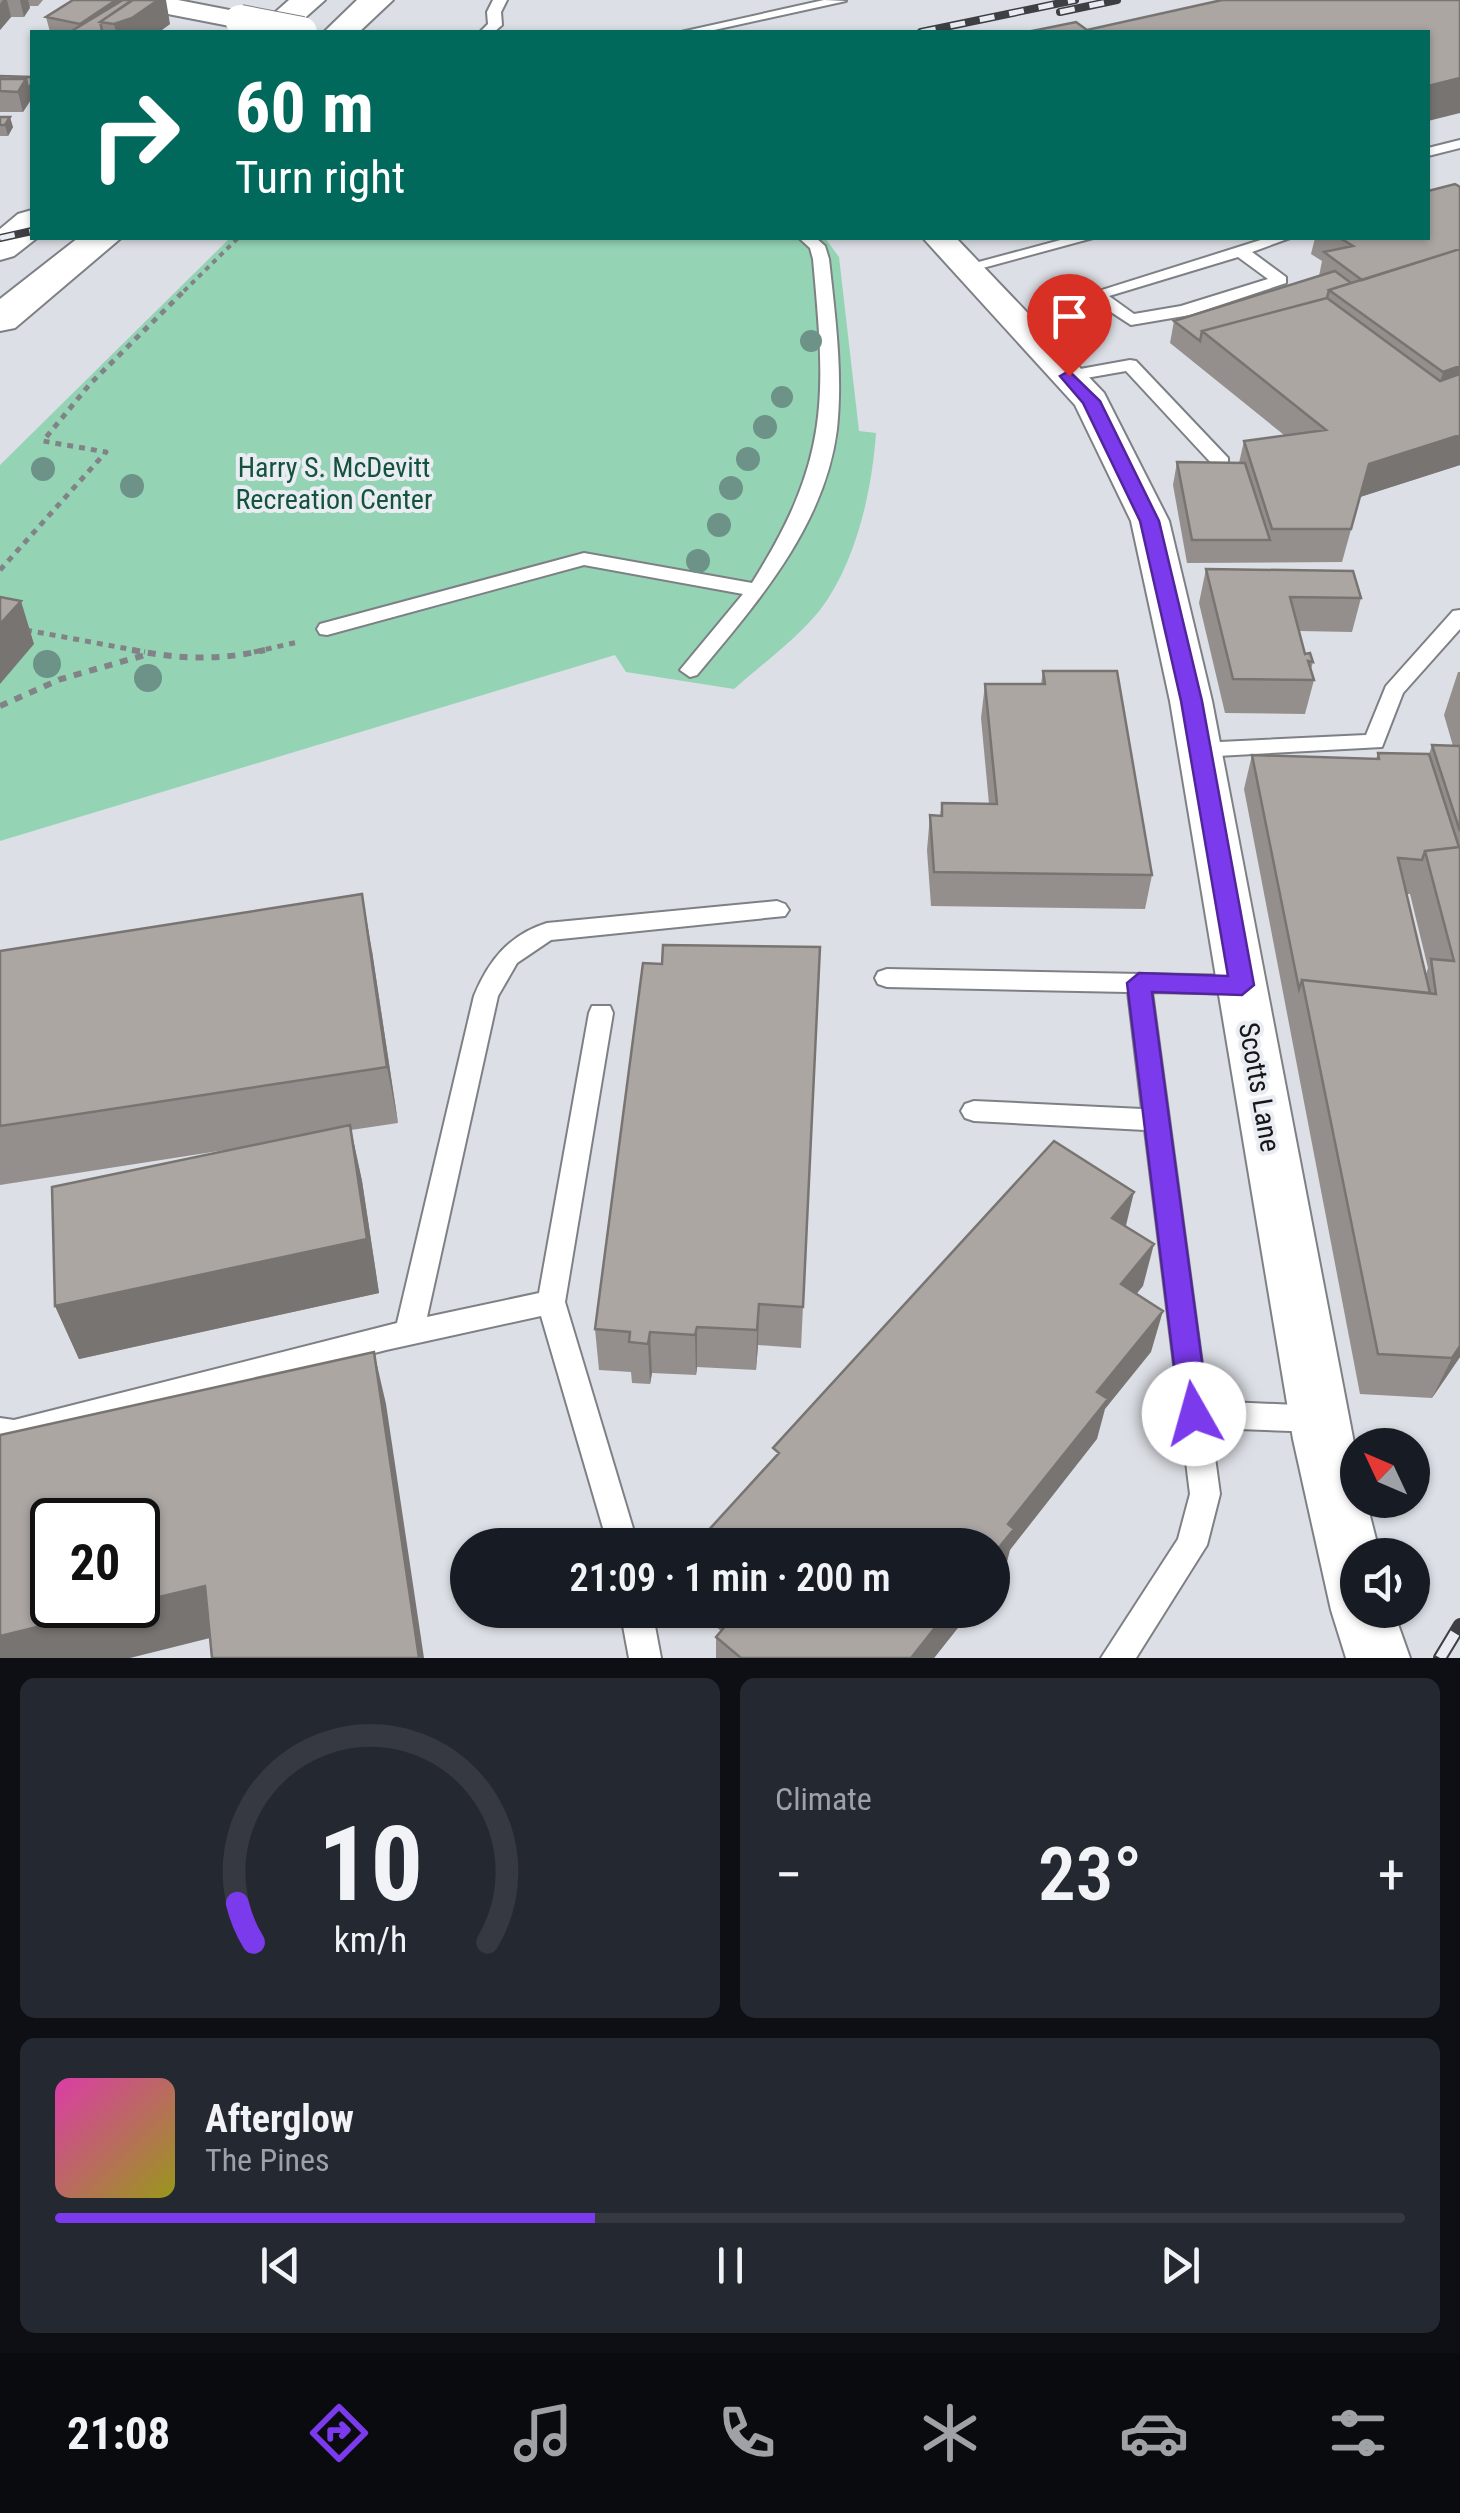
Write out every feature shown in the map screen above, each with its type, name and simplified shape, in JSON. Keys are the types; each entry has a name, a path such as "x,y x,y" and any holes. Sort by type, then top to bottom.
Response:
{"highway":[{"path":"254,26 309,0"},
{"path":"342,30 377,0"},
{"path":"0,248 30,224"},
{"path":"0,319 99,240"}],"street":[{"path":"137,0 286,30"},
{"name":"Scotts Lane","path":"953,252 1091,401 1150,521 1200,750 1318,1419 1346,1538"},
{"path":"1368,1628 1378,1658"}],"lane":[{"path":"488,30 494,24 500,0"},
{"path":"696,30 806,4 838,1"},
{"path":"1430,152 1460,144"},
{"path":"690,670 757,590 800,523 831,427 832,377 821,259 818,246 810,240"},
{"path":"953,252 1066,240"},
{"path":"1018,319 1275,240"},
{"path":"1096,295 1132,320 1184,312 1280,280 1240,250"},
{"path":"1069,376 1130,364 1221,462"},
{"path":"327,629 584,559 757,590"},
{"path":"1200,750 1374,742 1393,691 1460,616"},
{"path":"409,1332 486,996 498,964 517,945 547,932 776,910"},
{"path":"887,978 1242,985"},
{"path":"1116,1658 1192,1545 1205,1494 1139,983"},
{"path":"601,1013 551,1302 618,1528"},
{"path":"974,1111 1157,1120"},
{"path":"0,1432 14,1433 409,1332 551,1302"},
{"path":"1194,1414 1318,1419"},
{"path":"639,1628 645,1658"}],"path":[{"path":"0,570 106,452 43,441 90,384 236,240"},
{"path":"18,628 146,655 225,659 299,642 327,629"},
{"path":"0,706 61,679 146,655"}],"green space":[{"name":"Harry S. McDevitt Recreation Center","path":"228,240 826,240 839,257 859,431 876,433 860,526 833,591 801,631 734,689 626,672 615,655 0,841 0,465"}],"building":[{"path":"73,0 116,0 80,24 46,17"},
{"path":"123,0 132,0 100,22 102,30 73,30"},
{"path":"133,0 158,0 132,18 114,24 100,22"},
{"path":"1222,0 1460,0 1460,78 1430,86 1430,30 1087,30"},
{"path":"1076,22 1087,30 1037,30"},
{"path":"30,77 30,86 28,89 26,79 0,79"},
{"path":"0,79 26,79 18,92 0,91"},
{"path":"1455,184 1460,187 1460,249 1362,280 1324,252 1353,246 1343,240 1430,240 1430,190"},
{"path":"1460,249 1460,366 1443,372 1329,290"},
{"path":"1335,271 1351,283 1329,290 1327,298 1202,331 1200,341 1174,321"},
{"path":"1327,298 1440,381 1460,374 1460,435 1369,464 1351,529 1272,529 1244,441 1326,430 1202,331"},
{"path":"1177,462 1245,463 1270,540 1192,540"},
{"path":"1206,569 1353,571 1361,598 1290,597 1305,654 1310,653 1313,662 1308,661 1314,680 1233,679"},
{"path":"0,597 21,601 0,624"},
{"path":"1043,671 1117,671 1152,875 934,872 930,815 942,816 942,803 997,804 985,684 1045,684"},
{"path":"1432,745 1460,746 1460,831"},
{"path":"1378,753 1429,754 1459,847 1425,851 1422,860 1398,858 1430,993 1302,980 1299,989 1252,755 1379,759"},
{"path":"1460,847 1460,1346 1452,1358 1378,1354 1302,980 1436,994 1431,959 1454,961 1425,851"},
{"path":"362,894 387,1067 0,1126 0,951"},
{"path":"663,945 820,947 803,1307 759,1304 757,1330 697,1327 695,1335 650,1332 648,1344 629,1342 630,1332 595,1329 643,963 662,964"},
{"path":"350,1125 367,1239 55,1306 52,1187"},
{"path":"1054,1141 1134,1192 1112,1218 1154,1244 1121,1284 1163,1311 1097,1392 1108,1399 1008,1524 1014,1529 1010,1534 1010,1528 711,1528 779,1453 773,1448"},
{"path":"374,1352 419,1658 212,1658 205,1586 160,1597 160,1498 30,1498 33,1628 0,1636 0,1435"},
{"path":"724,1628 935,1628 911,1658 741,1658 716,1637"}],"railway":[{"path":"931,30 1075,0"},
{"path":"1060,12 1117,0"},
{"path":"0,238 30,231"},
{"path":"1440,1658 1460,1625"}],"route":[{"path":"1069,376 1091,401 1150,521 1191,701 1242,985 1139,983 1194,1414"}]}
